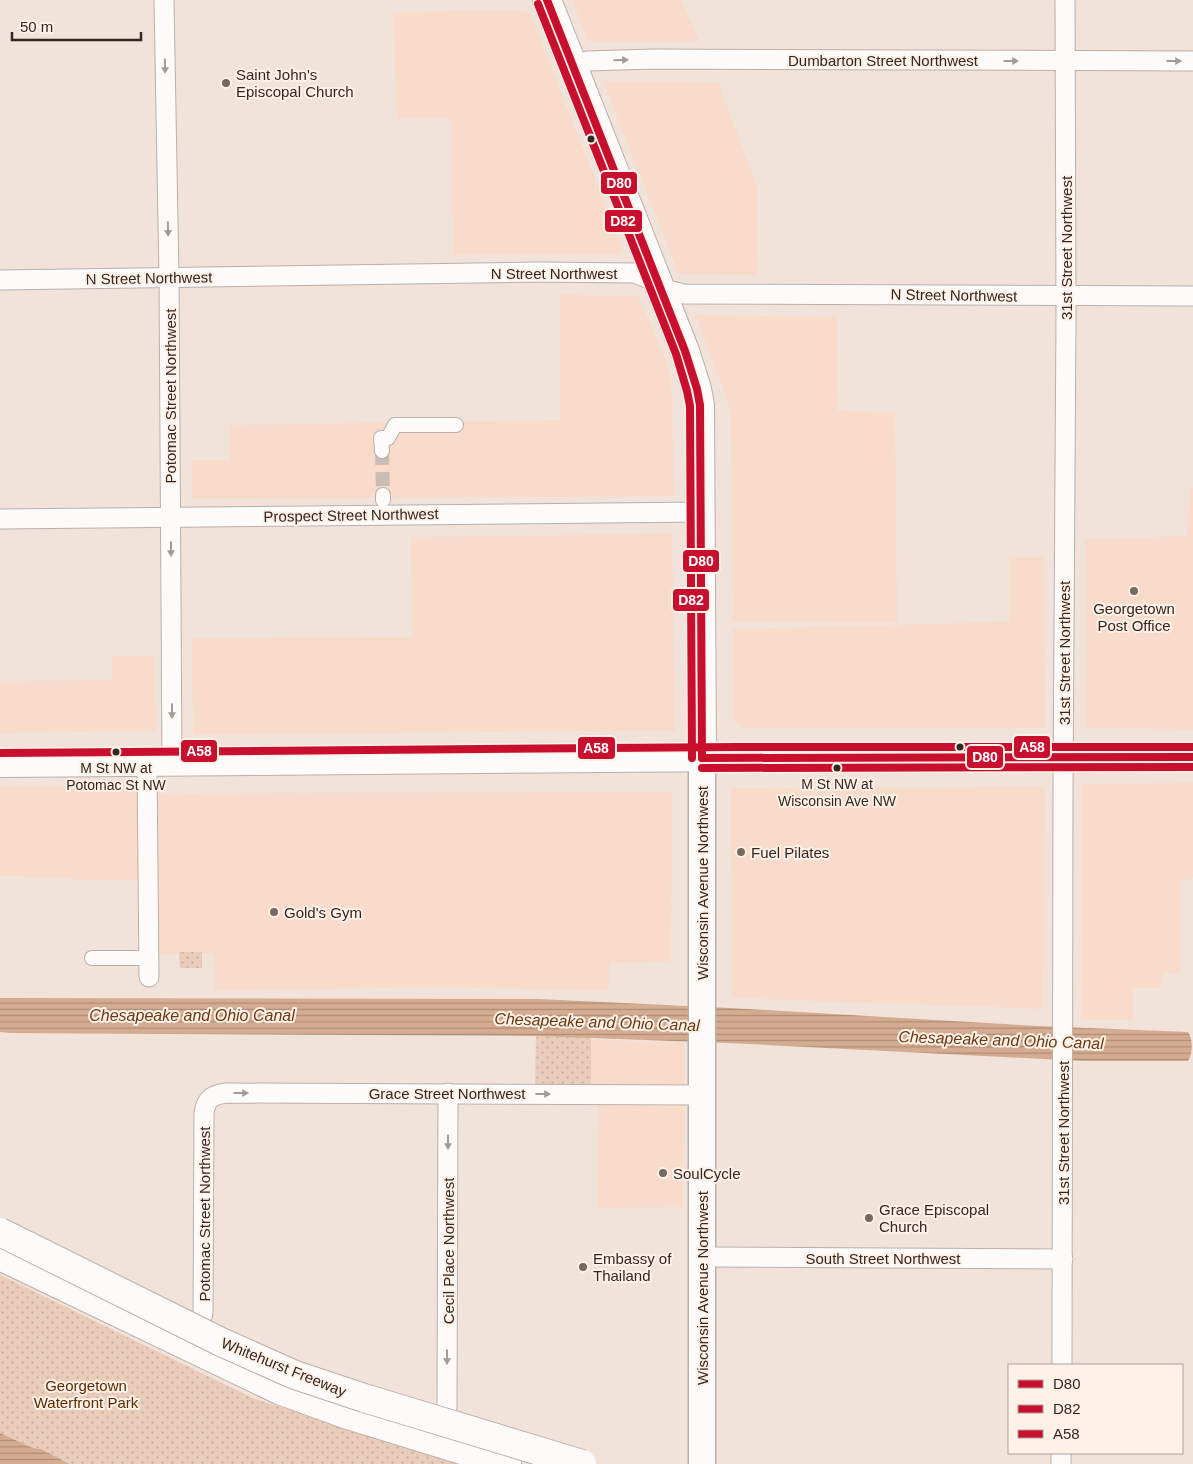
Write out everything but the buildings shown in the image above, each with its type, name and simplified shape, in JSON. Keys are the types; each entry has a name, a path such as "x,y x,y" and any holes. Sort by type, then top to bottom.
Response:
{"main road":[{"name":"Wisconsin Avenue Northwest","path":"547,0 685,351 699,398 702,512 702,1464"},
{"path":"0,763 1193,757"},
{"name":"Whitehurst Freeway","path":"0,1232 257,1359 364,1398 582,1464"},
{"name":"Whitehurst Freeway","path":"0,1256 279,1390 345,1414 507,1464"}],"street":[{"name":"Potomac Street Northwest","path":"149,977 148,958 160,761 171,518 164,0"},
{"name":"31st Street Northwest","path":"1062,1364 1066,295 1065,0"},
{"name":"Dumbarton Street Northwest","path":"573,64 588,61 653,59 1193,61"},
{"name":"N Street Northwest","path":"0,280 537,272 635,273 675,293 684,294 1193,296"},
{"path":"382,451 381,438 388,438 395,425 456,425"},
{"name":"Prospect Street Northwest","path":"0,519 702,512"},
{"path":"92,958 148,958"},
{"name":"Grace Street Northwest","path":"204,1113 207,1100 213,1096 226,1093 702,1095"},
{"name":"Cecil Place Northwest","path":"447,1408 448,1093"},
{"name":"Potomac Street Northwest","path":"203,1314 204,1113"},
{"path":"0,1242 203,1344 281,1379 376,1412 546,1464"},
{"name":"South Street Northwest","path":"702,1257 1063,1259"}],"shaded area":[{"path":"572,0 681,0 699,41 588,41"},
{"path":"521,10 530,13 622,248 619,255 453,255 452,119 397,119 393,12"},
{"path":"603,81 718,82 757,187 758,275 679,274"},
{"path":"560,295 638,296 665,358 671,377 674,496 192,499 192,460 230,460 230,425 560,420"},
{"path":"695,315 837,317 838,411 895,412 897,623 733,621 731,415 727,399"},
{"path":"1190,488 1193,488 1193,729 1086,728 1085,539 1187,536"},
{"path":"672,534 675,730 193,735 192,639 412,637 411,537"},
{"path":"1009,557 1044,557 1045,728 744,728 734,722 733,629 1009,622"},
{"path":"112,656 154,656 156,731 0,733 0,681 112,680"},
{"path":"1193,783 1193,879 1180,880 1180,973 1162,973 1161,988 1133,988 1133,1020 1081,1020 1081,784"},
{"path":"139,785 139,880 73,880 73,877 27,878 26,876 0,876 0,787"},
{"path":"1045,787 1043,1009 732,998 731,788"},
{"path":"672,792 671,961 610,963 608,991 440,987 215,991 214,953 154,954 156,793"},
{"path":"591,1040 684,1042 683,1207 597,1208 599,1089 591,1088"}],"green space":[{"path":"179,952 202,952 202,968 180,968"},
{"path":"536,1036 591,1037 591,1087 535,1084"},
{"name":"Georgetown Waterfront Park","path":"0,1275 255,1399 466,1464 70,1464 41,1449 33,1448 0,1433"}],"water":[{"name":"Chesapeake and Ohio Canal","path":"0,998 539,999 1038,1026 1188,1032 1192,1046 1188,1061 1084,1061 728,1043 536,1036 10,1033 0,1032"},
{"path":"0,1433 33,1448 41,1449 70,1464 0,1464"}],"tunnel":[{"path":"382,451 383,495"}],"transit line":[{"name":"D80","path":"547,0 685,351 697,389 700,405 702,758"},
{"name":"D82","path":"538,4 676,354 687,391 690,406 692,758"},
{"name":"A58","path":"0,753 736,747 1193,747"},
{"name":"D80","path":"702,758 1193,757"},
{"name":"D82","path":"702,768 1193,767"}],"place":[{"name":"Saint John's Episcopal Church","path":"226,83"},
{"name":"Georgetown Post Office","path":"1134,591"},
{"name":"M St NW at Potomac St NW","path":"116,752"},
{"name":"M St NW at Wisconsin Ave NW","path":"837,768"},
{"name":"Fuel Pilates","path":"741,852"},
{"name":"Gold's Gym","path":"274,912"},
{"name":"SoulCycle","path":"663,1173"},
{"name":"Grace Episcopal Church","path":"869,1218"},
{"name":"Embassy of Thailand","path":"583,1267"}]}
